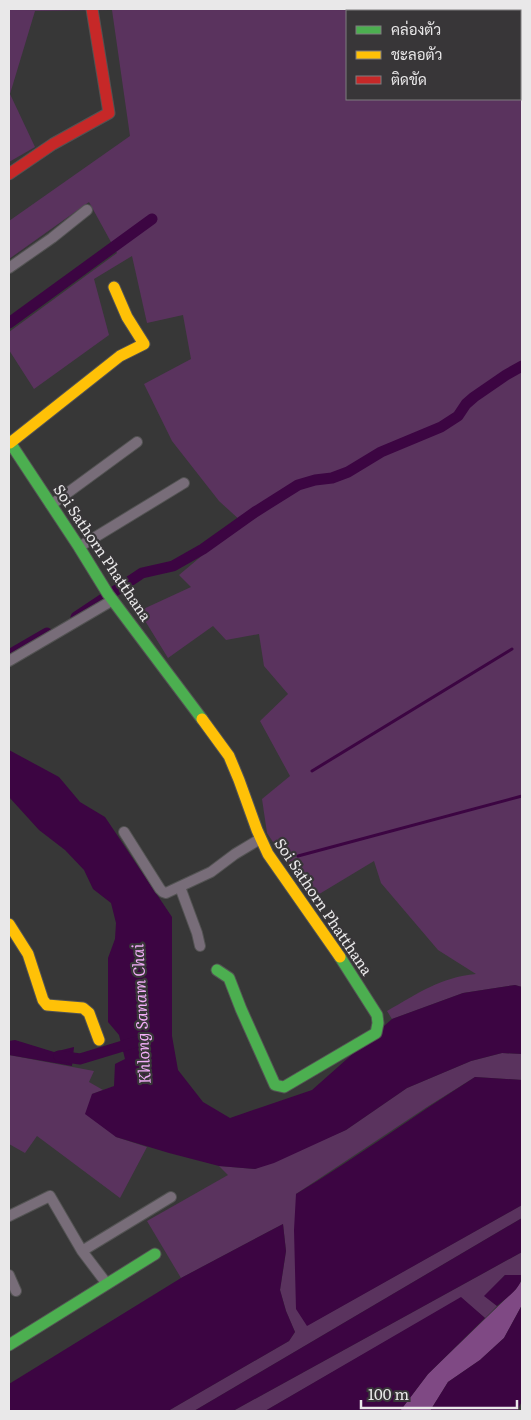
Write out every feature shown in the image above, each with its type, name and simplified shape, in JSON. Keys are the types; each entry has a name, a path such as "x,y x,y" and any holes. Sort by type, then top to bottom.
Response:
{"street":[{"path":"9,174 53,144 109,113 92,9"},
{"path":"9,268 52,238 87,210"},
{"path":"10,446 120,356 144,344 127,317 114,287"},
{"path":"51,505 137,442"},
{"name":"Soi Sathorn Phatthana","path":"10,446 79,547 110,597 229,756 236,770 260,839 268,854 344,963 377,1015 378,1028 376,1033 284,1087 275,1085 229,978 217,970"},
{"path":"79,547 184,483"},
{"path":"9,661 110,597"},
{"path":"124,832 162,892 166,893 211,872 235,854 260,839"},
{"path":"180,887 200,946"},
{"path":"9,924 28,954 43,1000 47,1005 83,1008 89,1013 99,1040"},
{"path":"9,1216 50,1196 82,1251 107,1284"},
{"path":"82,1251 171,1197"},
{"path":"9,1345 155,1254"},
{"path":"9,1275 16,1291"}],"shaded area":[{"path":"9,9 433,9 346,10 346,100 521,100 521,10 492,10 522,9 522,987 515,985 463,993 392,1019 387,1011 419,993 452,979 476,974 438,950 381,883 374,861 311,899 267,833 262,799 290,776 260,721 288,694 264,666 259,634 226,640 213,626 168,658 139,611 191,587 179,575 242,522 219,501 172,441 144,384 191,359 183,315 147,323 132,256 94,279 109,335 34,389 9,350 9,332 117,253 89,202 9,259 9,221 130,136 112,10 35,11 10,94 35,147 9,162"},
{"path":"502,1053 522,1054 522,1080 475,1077 296,1194 308,1325 522,1205 522,1218 194,1411 168,1411 289,1341 295,1332 280,1290 286,1251 283,1224 181,1278 147,1221 228,1175 219,1166 255,1169 346,1130 407,1088 471,1061"},
{"path":"9,1055 94,1071 89,1082 103,1090 92,1094 116,1137 147,1147 120,1198 37,1136 25,1153 9,1144"},
{"path":"522,1252 522,1275 505,1275 485,1296 497,1306 485,1318 461,1298 265,1411 233,1411"},
{"path":"522,1280 522,1305 504,1338 480,1360 448,1382 430,1411 400,1411 428,1374 516,1289"}],"water":[{"path":"433,9 492,9 492,10"},
{"name":"Khlong Sanam Chai","path":"9,750 59,777 80,802 105,817 172,917 172,1036 178,1070 203,1102 230,1118 312,1090 392,1019 463,993 515,985 522,987 522,1054 502,1053 471,1061 407,1088 346,1130 274,1163 255,1169 219,1166 116,1137 85,1114 92,1094 114,1086 115,1064 125,1059 119,1035 108,1022 108,958 115,939 116,923 111,903 93,889 84,870 65,850 39,830 9,797"},
{"path":"15,1040 54,1052 74,1047 72,1066 9,1055 9,1041"},
{"path":"475,1077 522,1080 522,1205 307,1326 296,1309 294,1230 296,1194"},
{"path":"522,1218 522,1252 233,1411 194,1411"},
{"path":"283,1224 286,1251 280,1290 295,1332 289,1341 168,1411 9,1411 9,1384 181,1278"},
{"path":"505,1275 522,1275 516,1288 497,1306 484,1296"},
{"path":"461,1297 485,1318 428,1374 400,1411 265,1411"},
{"path":"522,1305 522,1401 517,1411 430,1411 448,1382 480,1360 504,1338"}],"waterway":[{"path":"9,323 152,219"},
{"path":"76,617 142,573 173,566 203,549 255,512 298,485 332,478 348,472 381,452 441,427 458,416 466,404 474,397 522,366"},
{"path":"9,655 47,633"},
{"path":"312,771 512,649"},
{"path":"298,856 522,796"},
{"name":"Khlong Sanam Chai","path":"59,1056 80,1059 136,1042"}],"traffic: fast":[{"path":"9,441 108,594 202,719"},
{"path":"217,970 229,978 275,1085 284,1087 376,1033 377,1015 340,957"},
{"path":"9,1345 155,1254"}],"traffic: slow":[{"path":"10,443 120,356 144,344 127,317 114,287"},
{"path":"202,719 229,756 268,854 340,957"},
{"path":"9,924 28,954 43,1000 47,1005 83,1008 89,1013 99,1040"}],"traffic: jam":[{"path":"9,174 53,144 109,113 92,9"}]}
